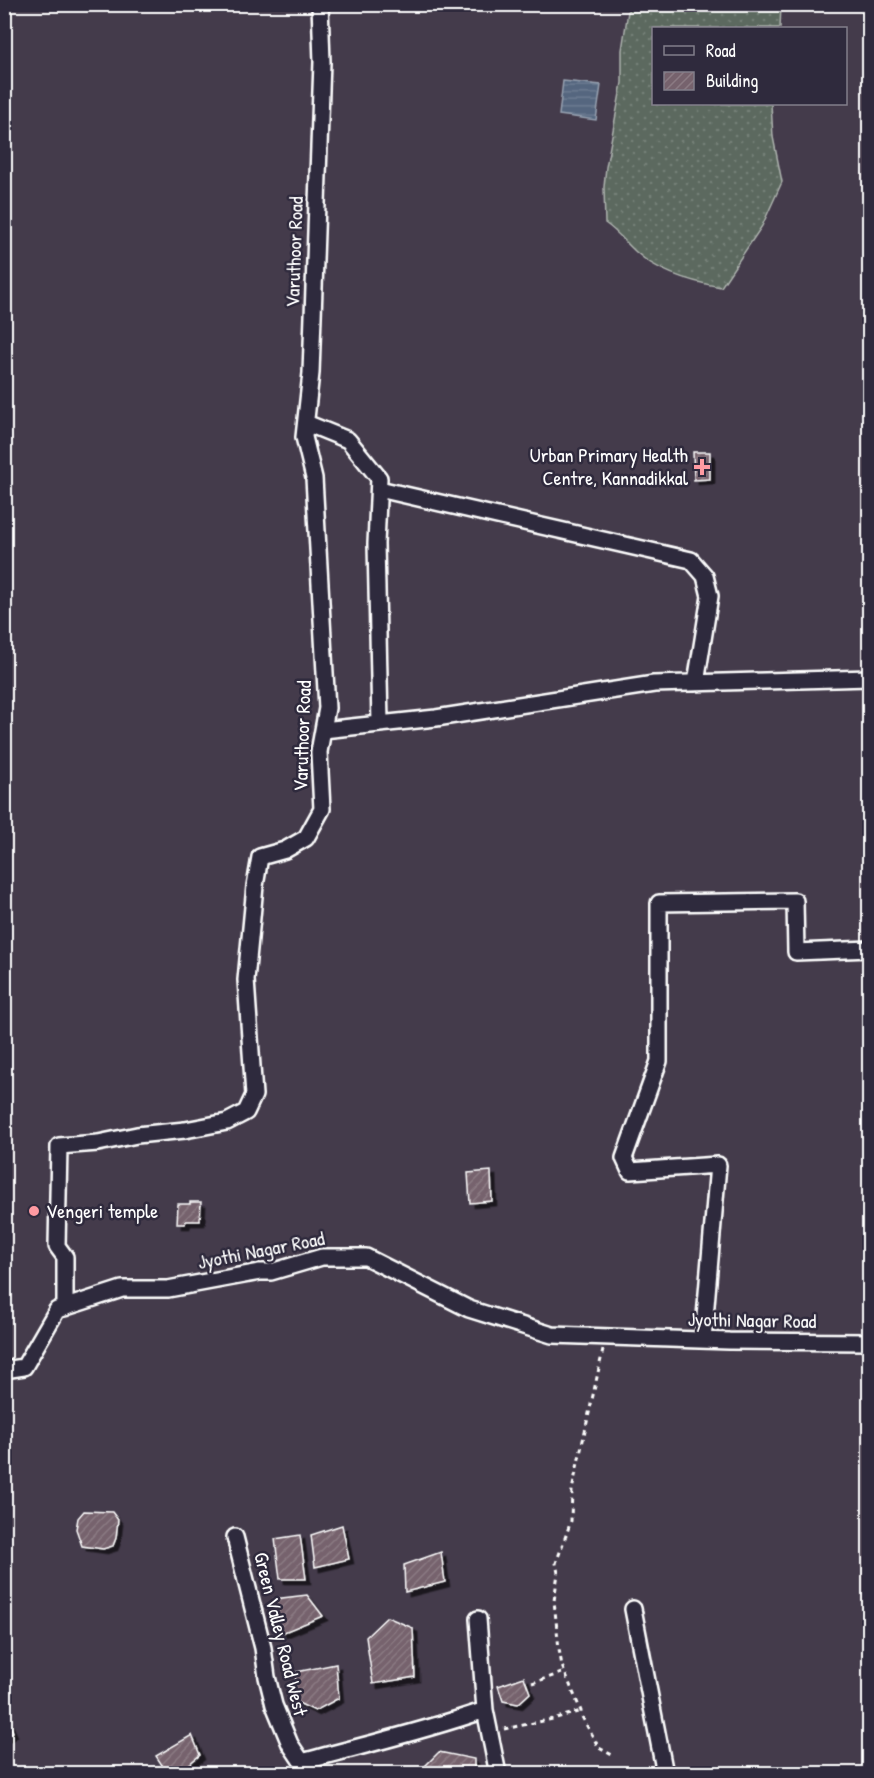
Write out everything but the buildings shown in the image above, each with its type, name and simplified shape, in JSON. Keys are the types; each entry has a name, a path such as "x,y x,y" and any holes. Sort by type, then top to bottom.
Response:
{"street":[{"name":"Varuthoor Road","path":"65,1308 65,1257 57,1246 59,1146 98,1143 137,1135 185,1130 227,1122 246,1112 254,1095 246,980 260,857 285,850 306,838 322,808 319,752 327,708 314,478 304,437 311,373 322,62 320,4"},
{"path":"306,423 348,440 379,478 376,544 380,723"},
{"path":"379,489 691,560 705,576 710,596 696,683"},
{"path":"323,730 436,718 654,684 870,678"},
{"path":"703,1340 718,1165 630,1171 624,1158 659,1060 659,903 795,901 796,952 870,949"},
{"name":"Jyothi Nagar Road","path":"65,1308 122,1289 168,1289 271,1272 322,1257 366,1257 469,1309 552,1335 870,1342"},
{"path":"4,1370 24,1367 57,1311 65,1308"},
{"name":"Green Valley Road West","path":"235,1537 263,1648 274,1704 290,1744 302,1762 397,1738 484,1710"},
{"path":"633,1609 664,1773"},
{"path":"478,1620 484,1710 498,1773"}],"path":[{"path":"602,1354 596,1388 590,1404 578,1473 572,1490 571,1521 556,1563 558,1573 554,1601 559,1649 565,1672 585,1724 599,1748 612,1755"},
{"path":"532,1683 565,1672"},
{"path":"490,1732 580,1711"}],"green space":[{"path":"629,5 781,5 780,27 652,27 652,105 771,105 773,137 782,182 762,226 721,287 687,279 654,265 636,252 605,223 604,187 622,83 622,50"}],"water":[{"path":"563,81 601,85 596,120 559,115"}],"place":[{"name":"Urban Primary Health Centre, Kannadikkal","path":"702,467"},
{"name":"Vengeri temple","path":"34,1211"}]}
